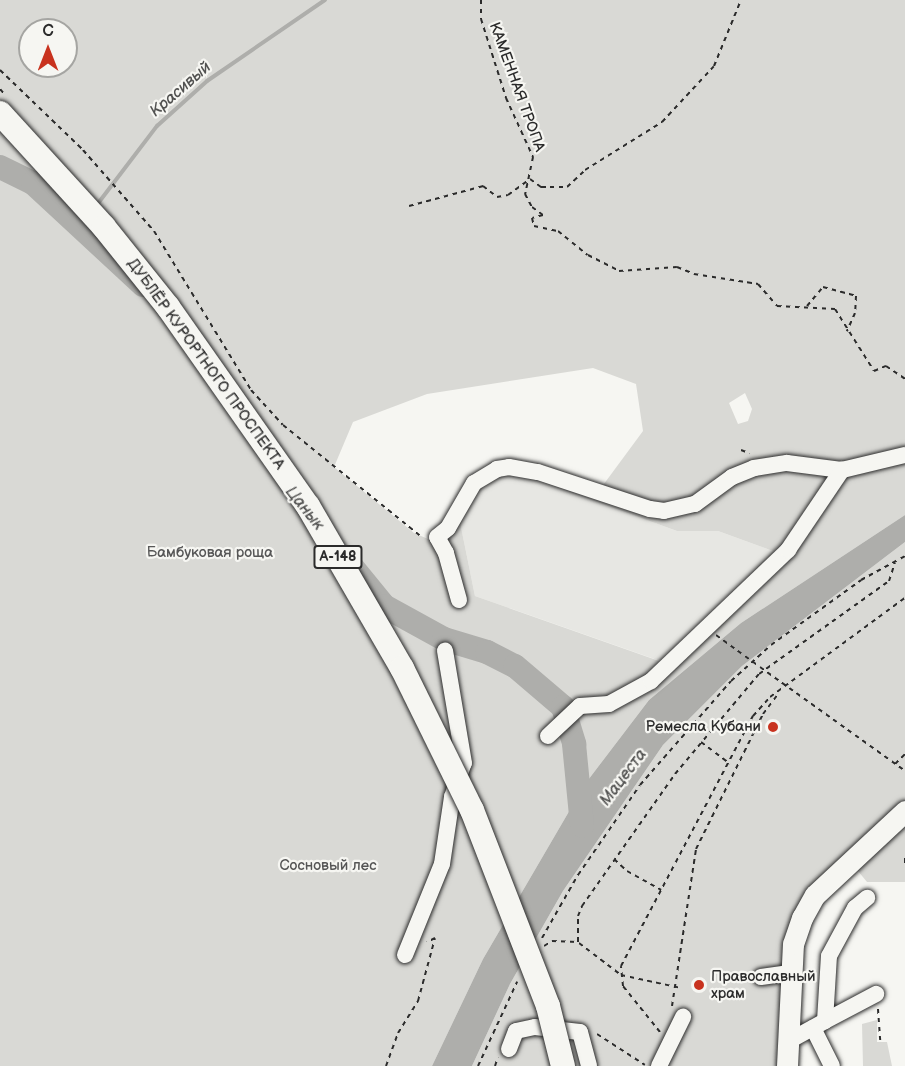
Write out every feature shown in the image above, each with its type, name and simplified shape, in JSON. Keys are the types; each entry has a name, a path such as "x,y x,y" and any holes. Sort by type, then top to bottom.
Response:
{"highway":[{"name":"ДУБЛЁР КУРОРТНОГО ПРОСПЕКТА","path":"0,113 104,227 168,307 308,506 402,668 472,810 548,1006 563,1066"}],"main road":[{"path":"787,1066 793,944 815,895 905,811"}],"street":[{"path":"459,600 447,553 437,537 448,528 474,483 486,474 509,467 664,511 695,504 732,477 754,468 787,463 842,470 905,455"},
{"path":"548,736 580,706 609,704 651,681 788,550 842,470"},
{"path":"405,955 442,864 452,797 464,763 445,651"},
{"path":"832,1066 819,1025 829,956 855,908 867,898"},
{"path":"761,977 790,973"},
{"path":"787,1042 876,994"},
{"path":"659,1066 677,1013"},
{"path":"509,1048 516,1031 535,1027 580,1032 589,1066"}],"path":[{"name":"КАМЕННАЯ ТРОПА","path":"481,0 481,19 506,98 533,157 525,194 532,207 543,215 532,218 534,226 558,231 588,255 619,271 678,267 694,274 758,284 777,306 792,309 807,306 835,309 874,371 886,366 905,379"},
{"path":"409,206 483,186 497,197 508,195 530,179 541,187 567,187 585,170 662,122 714,66 741,0"},
{"path":"0,70 83,150 154,231 251,390 283,425 420,537 437,537"},
{"path":"807,306 823,287 856,296 855,313 847,331"},
{"path":"537,947 578,875 678,738 771,645 861,580 905,556"},
{"path":"578,942 578,916 582,906 700,742 764,670 889,581 896,561"},
{"path":"666,1028 662,1035 623,986 621,975 624,958 753,716 762,704 789,687 905,598"},
{"path":"716,635 905,771"},
{"path":"677,1013 675,987 696,849 763,714 782,690"},
{"path":"700,742 729,764"},
{"path":"895,764 905,754"},
{"path":"905,858 905,867"},
{"path":"614,859 627,871 661,890"},
{"path":"386,1066 398,1033 418,1000 435,938 405,955"},
{"path":"538,954 552,941 578,942 621,975 681,988"},
{"path":"478,1066 520,977"},
{"path":"876,994 880,1041"}],"shaded area":[{"path":"514,472 677,531 718,531 773,551 663,662 475,596 461,527 464,507 476,486"}],"green space":[{"path":"0,0 905,0 905,515 741,623 649,700 585,784 483,959 432,1066 0,1066","holes":["593,368 636,384 643,431 598,492 538,472 509,467 497,469 465,494 443,534 428,539 414,533 334,467 353,422 427,394","745,393 752,409 748,421 738,424 729,403","514,472 677,531 718,531 773,551 662,662 475,596 461,527 464,507 476,486"]},
{"path":"905,542 905,882 867,882 849,860 802,919 787,1066 472,1066 510,984 563,891 663,745 742,666"},
{"path":"877,1020 877,1042 887,1042 892,1066 863,1066 862,1024"}],"water":[{"name":"Мацеста","path":"905,515 905,542 742,666 663,745 563,891 510,984 472,1066 432,1066 483,959 585,784 649,700 741,623"}],"waterway":[{"name":"Красивый","path":"96,206 157,126 207,81 325,0"},
{"name":"Цанык","path":"0,167 33,183 143,285"},
{"name":"Красивый","path":"80,228 86,219"},
{"name":"Цанык","path":"349,563 384,606 444,639 487,652 515,666 563,707 574,744 582,826"}],"place":[{"name":"Ремесла Кубани","path":"773,727"},
{"name":"Православный храм","path":"699,985"}],"park label":[{"name":"Бамбуковая роща","path":"210,553"},
{"name":"Сосновый лес","path":"328,866"}]}
